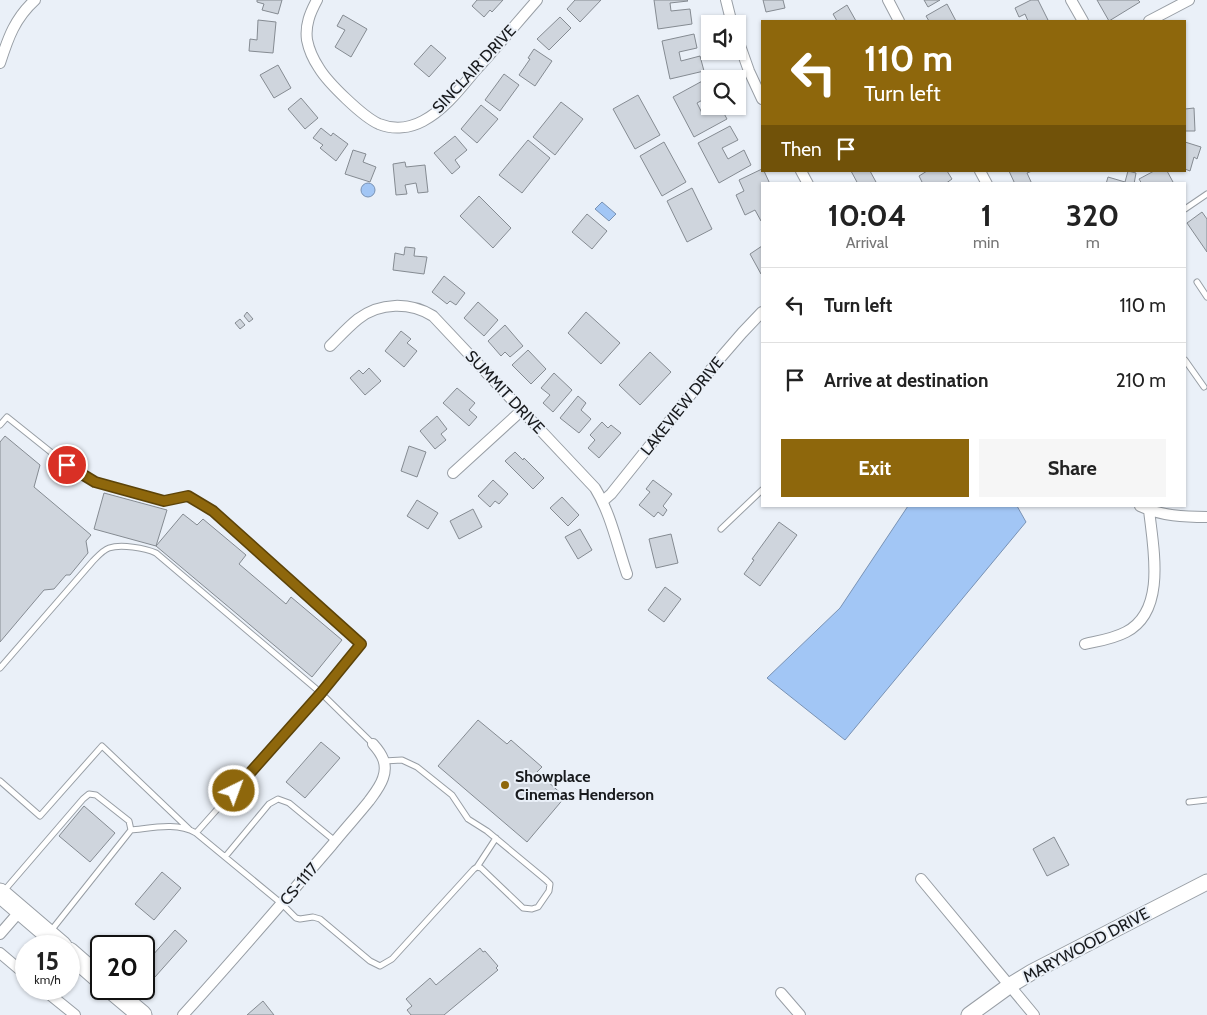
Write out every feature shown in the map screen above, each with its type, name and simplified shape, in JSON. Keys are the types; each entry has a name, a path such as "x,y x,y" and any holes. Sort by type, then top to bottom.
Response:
{"highway":[{"path":"0,894 49,935"},
{"path":"80,962 90,970"},
{"path":"124,1000 142,1015"}],"street":[{"path":"0,63 14,25 23,11 35,0"},
{"name":"SINCLAIR DRIVE","path":"317,0 310,14 307,31 310,50 319,69 326,78 369,118 379,124 401,128 423,121 443,106 537,0"},
{"path":"726,0 730,15"},
{"path":"888,0 898,20"},
{"path":"1071,0 1081,20"},
{"path":"1151,20 1189,0"},
{"path":"745,60 761,97"},
{"name":"SUMMIT DRIVE","path":"330,346 350,326 366,314 383,307 406,305 419,308 433,316 588,481 603,501 627,574"},
{"name":"LAKEVIEW DRIVE","path":"603,501 611,494 716,363 761,313"},
{"path":"453,473 521,411"},
{"path":"1085,644 1127,632 1135,626 1146,612 1153,594 1155,574 1153,544 1144,508 1171,515 1207,517"},
{"path":"373,744 384,761"},
{"name":"CS-1117","path":"183,1015 282,904 379,787 385,769 384,761"},
{"path":"922,879 1034,1015"},
{"name":"MARYWOOD DRIVE","path":"969,1015 1032,972 1207,882"},
{"path":"0,934 20,911"},
{"path":"0,953 15,966"},
{"path":"781,993 800,1015"},
{"path":"57,1000 76,1015"}],"lane":[{"path":"1186,208 1207,194"},
{"path":"1197,282 1207,297"},
{"path":"1186,361 1204,387"},
{"path":"0,425 7,416 67,465 95,482 164,501 188,496 213,511 361,644 321,693 196,833"},
{"path":"720,529 761,491"},
{"path":"0,668 92,561 109,548 120,546 149,550 156,553 321,693 373,744"},
{"path":"0,781 40,816 102,746 189,829 282,904 296,918 313,917 320,919 370,961 380,966 392,959 477,867 496,838"},
{"path":"384,761 402,760 417,767 452,795 468,819 487,830 550,884 549,891 538,907 532,909 523,908 482,868 477,867"},
{"path":"0,894 83,799 89,794 96,795 129,821 131,830 58,935"},
{"path":"224,857 269,804 278,799 290,803 335,841"},
{"path":"1190,802 1207,800"},
{"path":"131,830 173,827 189,829"}],"water":[{"path":"365,183 371,183 375,190 371,197 365,197 361,193 361,187"},
{"path":"602,202 616,214 609,221 595,209"},
{"path":"907,507 1018,507 1026,522 845,740 767,678 840,608"}],"building":[{"path":"257,0 282,0 278,14 262,10 264,4 257,2"},
{"path":"477,0 503,0 492,12 490,10 484,17 472,6"},
{"path":"575,0 601,0 580,22 567,9"},
{"path":"654,0 687,0 670,3 671,11 690,9 692,24 658,29"},
{"path":"763,0 783,0 785,8 766,12"},
{"path":"924,0 940,0 928,7"},
{"path":"1031,0 1038,0 1048,20 1028,20 1025,14 1019,17 1015,8"},
{"path":"1097,0 1138,0 1140,2 1111,20 1108,20"},
{"path":"947,4 955,20 928,20 926,16"},
{"path":"847,5 855,20 836,20 833,14"},
{"path":"343,15 367,29 351,57 335,47 345,30 337,26"},
{"path":"560,17 571,28 549,50 537,39"},
{"path":"258,20 276,22 273,53 249,51 250,39 257,40"},
{"path":"694,34 697,48 679,52 681,61 700,56 704,70 670,79 662,41"},
{"path":"431,45 446,58 429,77 414,64"},
{"path":"534,49 552,61 535,86 519,75 530,59 528,58"},
{"path":"278,65 291,88 274,98 260,75"},
{"path":"504,74 519,85 500,111 485,100"},
{"path":"701,82 701,101 697,103 701,115 725,115 727,119 694,137 673,97"},
{"path":"638,95 660,135 635,149 613,109"},
{"path":"301,98 318,118 305,129 288,109"},
{"path":"561,102 583,119 555,155 533,137"},
{"path":"481,105 498,119 477,143 461,129"},
{"path":"1194,108 1195,131 1186,131 1186,109"},
{"path":"730,126 738,140 722,148 728,159 744,150 751,165 719,183 698,143"},
{"path":"321,128 331,136 333,133 348,144 336,161 320,148 323,145 313,138"},
{"path":"455,136 467,150 455,160 460,167 452,174 434,153"},
{"path":"528,140 550,158 522,193 499,175"},
{"path":"664,142 686,182 662,196 640,156"},
{"path":"1186,142 1201,147 1197,159 1194,157 1190,171 1186,169"},
{"path":"353,150 366,154 363,162 376,167 370,182 345,174"},
{"path":"405,162 406,167 425,165 428,192 418,193 416,183 405,185 407,194 396,195 393,164"},
{"path":"761,169 761,172 764,172 769,182 761,182 761,221 755,210 745,215 736,195 744,191 739,180"},
{"path":"852,172 871,172 876,182 857,182"},
{"path":"925,172 948,172 952,179 948,182 922,182 919,176"},
{"path":"1009,172 1030,172 1027,173 1031,182 1014,182"},
{"path":"1128,172 1136,173 1134,182 1125,182"},
{"path":"1152,172 1168,172 1173,182 1141,182 1139,179"},
{"path":"1108,177 1125,182 1107,182"},
{"path":"692,188 712,229 687,242 667,201"},
{"path":"479,196 511,228 493,248 460,216"},
{"path":"1202,212 1207,219 1207,252 1187,223"},
{"path":"587,214 607,231 592,249 572,232"},
{"path":"405,247 415,248 414,256 427,257 424,274 393,270 395,253 404,255"},
{"path":"761,247 761,274 750,254"},
{"path":"444,276 465,293 456,305 450,301 447,304 432,292"},
{"path":"478,302 498,320 484,336 464,318"},
{"path":"247,312 253,319 249,322 244,316"},
{"path":"586,312 620,343 601,364 568,333"},
{"path":"240,319 245,325 240,329 235,323"},
{"path":"505,325 523,346 510,357 505,352 501,356 488,341"},
{"path":"401,331 411,339 407,343 417,351 404,367 385,351"},
{"path":"528,350 546,369 531,384 512,365"},
{"path":"650,352 671,372 640,405 619,385"},
{"path":"369,368 381,381 365,395 350,378 359,370 363,374"},
{"path":"554,373 572,390 553,412 543,403 550,395 541,388"},
{"path":"457,388 475,403 469,410 477,417 469,426 443,403"},
{"path":"578,396 586,403 581,410 591,419 579,433 560,418"},
{"path":"437,416 447,429 441,434 446,440 435,449 420,431"},
{"path":"602,422 608,428 611,425 621,433 599,458 588,448 595,440 590,435"},
{"path":"5,436 40,465 34,487 91,535 86,541 88,553 70,575 66,575 54,589 44,590 0,642 0,442"},
{"path":"409,446 426,452 417,477 401,471"},
{"path":"515,452 523,460 524,458 544,478 533,489 505,461"},
{"path":"493,480 508,494 499,504 495,501 490,507 478,496"},
{"path":"653,480 672,494 663,506 667,510 663,516 658,512 654,517 639,505 650,492 646,489"},
{"path":"104,493 167,510 156,546 94,529"},
{"path":"562,497 579,515 568,526 550,508"},
{"path":"417,500 438,513 428,529 407,516"},
{"path":"473,509 482,527 459,539 450,521"},
{"path":"183,514 197,525 203,519 246,555 239,564 286,604 291,597 342,640 312,677 156,546"},
{"path":"779,522 797,535 760,586 744,574 754,560 752,559"},
{"path":"580,529 592,550 578,559 565,537"},
{"path":"671,534 678,563 656,568 649,539"},
{"path":"665,587 681,599 664,622 648,610"},
{"name":"Showplace Cinemas Henderson","path":"478,720 507,744 511,740 542,767 537,772 565,797 527,842 438,766"},
{"path":"321,742 340,758 305,798 286,782"},
{"path":"84,806 115,833 90,862 59,836"},
{"path":"1054,837 1069,865 1047,876 1033,849"},
{"path":"162,872 181,888 154,920 135,904"},
{"path":"175,930 187,941 155,977 155,953"},
{"path":"480,948 498,966 496,968 498,970 444,1015 411,1015 407,1010 412,1006 406,999 430,978 436,985"},
{"path":"263,1001 274,1015 247,1015"}],"place":[{"name":"Showplace Cinemas Henderson","path":"505,785"}],"route":[{"path":"67,465 95,482 164,501 188,496 213,511 361,644 321,693 234,791"}]}
